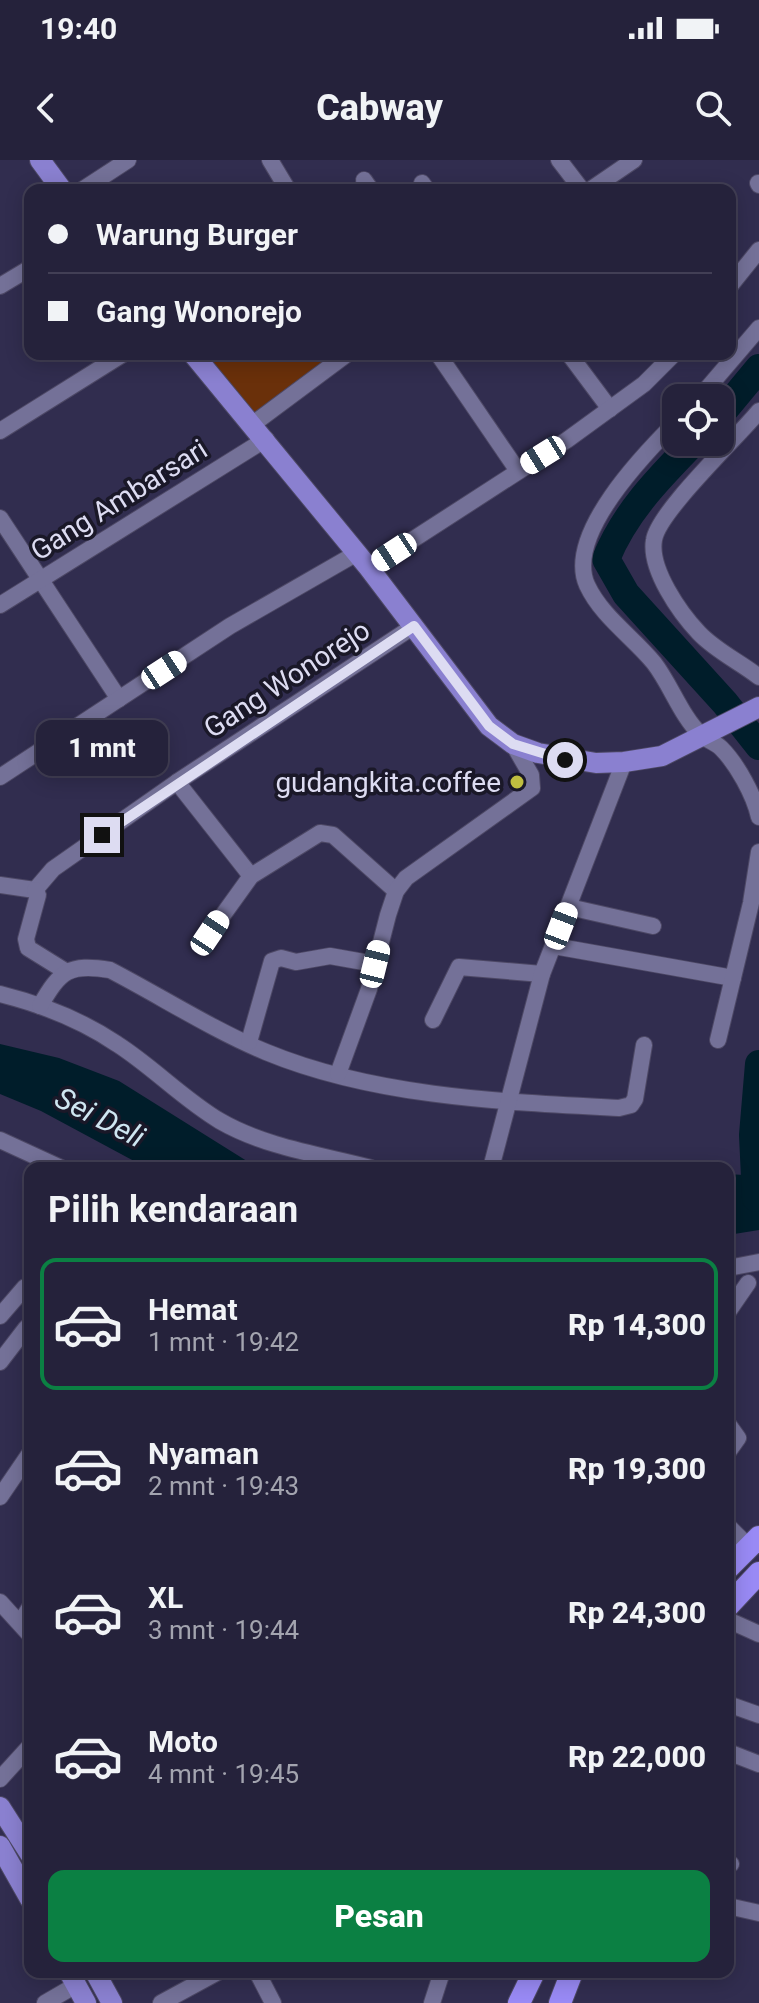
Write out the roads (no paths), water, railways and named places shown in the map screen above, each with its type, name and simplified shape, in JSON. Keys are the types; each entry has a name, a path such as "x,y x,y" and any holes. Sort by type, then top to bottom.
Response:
{"highway":[{"path":"734,1562 753,1542"},
{"path":"734,1600 759,1573"},
{"path":"519,2003 531,1978"},
{"path":"536,2003 545,1978"},
{"path":"560,2003 570,1978"},
{"path":"578,2003 584,1978"}],"main road":[{"path":"40,160 58,184"},
{"path":"198,360 363,560 489,726 513,744 565,760 624,762 662,756 759,707"},
{"path":"0,1807 24,1844"},
{"path":"4,1860 24,1890"},
{"path":"98,1978 112,2003"}],"street":[{"path":"91,184 128,160"},
{"path":"270,160 284,184"},
{"path":"559,160 577,184"},
{"path":"599,184 634,160"},
{"path":"736,279 759,250"},
{"path":"0,286 24,272"},
{"path":"736,358 759,328"},
{"path":"0,431 113,360"},
{"name":"Gang Ambarsari","path":"0,605 259,432 340,360"},
{"path":"442,360 518,471"},
{"path":"573,360 610,409"},
{"path":"0,777 230,626 363,560 518,471 644,384 668,360"},
{"path":"713,384 735,360"},
{"path":"759,411 666,516 654,538 653,557 668,588 699,633 759,677"},
{"path":"662,439 602,511 584,557 584,577 600,605 660,671 704,733 731,761 759,817"},
{"path":"0,518 119,699"},
{"name":"Gang Wonorejo","path":"35,890 53,869 177,782 414,626"},
{"path":"338,1074 396,891 406,878 532,788 531,775 513,744"},
{"path":"493,1162 542,974 624,762"},
{"path":"177,782 251,876"},
{"path":"210,933 251,876 311,837 327,832 396,891"},
{"path":"718,1040 759,852"},
{"path":"0,885 35,890 38,895 26,939 28,948 65,971"},
{"path":"569,907 653,926"},
{"path":"554,946 733,978"},
{"path":"249,1042 272,961 281,958 296,962 330,956 375,964"},
{"path":"40,1006 65,971 93,967 110,970 265,1052 338,1074 408,1089 508,1103 619,1108 631,1105 635,1099 644,1045"},
{"path":"433,1020 459,967 542,974"},
{"path":"0,994 40,1006 116,1042 220,1121 276,1144 347,1162"},
{"path":"0,1140 48,1162"},
{"path":"734,1267 759,1262"},
{"path":"734,1267 754,1285 734,1306"},
{"path":"0,1316 24,1288"},
{"path":"0,1362 24,1331"},
{"path":"0,1497 24,1462"},
{"path":"734,1530 753,1542"},
{"path":"0,1602 24,1628"},
{"path":"734,1623 759,1634"},
{"path":"734,1706 759,1715"},
{"path":"0,1779 24,1753"},
{"path":"734,1754 759,1764"},
{"path":"734,1909 759,1913"},
{"path":"161,2003 207,1978"},
{"path":"260,1978 273,2003"},
{"path":"432,2003 440,1978"},
{"path":"45,2003 77,1987"}],"water":[{"name":"Sei Deli","path":"0,1044 59,1058 119,1081 248,1162 136,1162 41,1111 0,1094"},
{"path":"734,1174 759,1176 759,1230 734,1234"}],"waterway":[{"path":"734,398 759,368"},
{"path":"681,456 633,511 606,559 626,594 725,703 759,746"},
{"path":"756,1198 753,1135 759,1064"}],"place":[{"name":"gudangkita.coffee","path":"517,782"}]}
